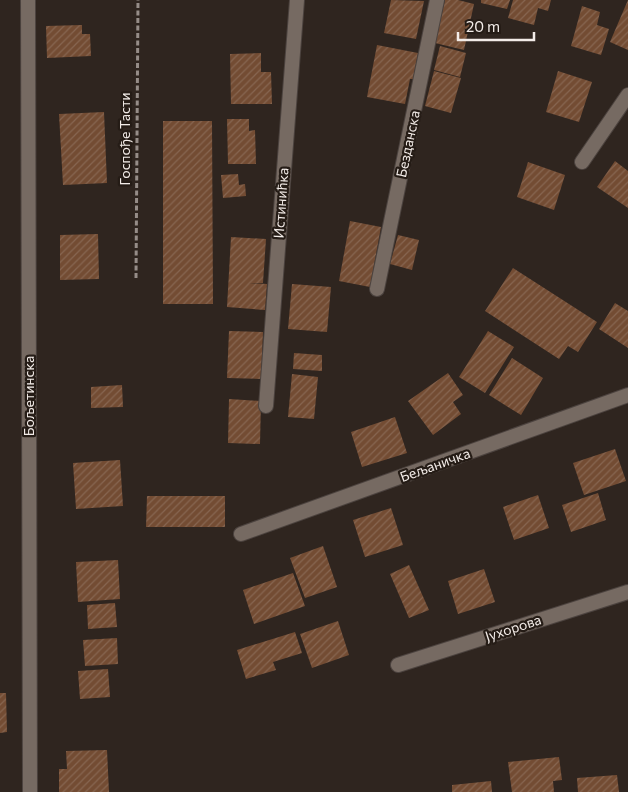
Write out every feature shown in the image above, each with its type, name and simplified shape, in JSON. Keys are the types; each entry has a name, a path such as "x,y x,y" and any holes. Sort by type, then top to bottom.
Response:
{"street":[{"name":"Бољетинска","path":"28,0 30,792"},
{"name":"Истинићка","path":"266,406 297,0"},
{"name":"Безданска","path":"377,288 437,0"},
{"path":"582,162 628,94"},
{"name":"Бељаничка","path":"241,534 628,395"},
{"name":"Јухорова","path":"398,665 628,592"}],"path":[{"name":"Госпође Тасти","path":"136,278 138,0"}],"building":[{"path":"391,0 424,1 416,39 384,33"},
{"path":"445,0 458,0 474,4 464,50 435,43"},
{"path":"481,0 510,0 507,9 481,3"},
{"path":"513,0 551,0 548,11 538,8 534,25 508,18"},
{"path":"628,0 628,50 610,42"},
{"path":"582,6 600,12 597,25 609,29 601,55 571,46"},
{"path":"82,25 82,34 90,34 91,56 47,58 46,26"},
{"path":"377,45 418,53 413,79 410,79 405,104 367,97"},
{"path":"440,46 466,53 460,77 434,70"},
{"path":"261,53 261,72 271,72 272,104 231,104 230,54"},
{"path":"434,71 461,78 451,113 425,106"},
{"path":"558,71 592,82 579,122 546,112"},
{"path":"104,112 107,183 63,185 59,114"},
{"path":"227,119 249,119 249,131 255,130 256,164 228,164"},
{"path":"163,121 212,121 213,304 163,304"},
{"path":"615,161 628,171 628,208 597,187"},
{"path":"528,162 565,175 554,210 517,197"},
{"path":"238,174 239,185 245,184 246,196 223,198 221,175"},
{"path":"350,221 381,227 370,287 339,281"},
{"path":"98,234 99,279 60,280 60,235"},
{"path":"398,235 419,240 412,270 390,264"},
{"path":"231,237 266,239 263,283 249,283 267,284 265,310 227,307"},
{"path":"513,268 597,322 578,352 568,346 559,359 485,311"},
{"path":"292,284 331,287 327,332 288,329"},
{"path":"615,303 628,311 628,348 599,329"},
{"path":"229,331 263,332 261,379 227,378"},
{"path":"488,331 514,347 485,393 459,377"},
{"path":"294,353 322,355 322,371 293,369"},
{"path":"512,358 543,378 521,415 489,395"},
{"path":"448,373 463,395 453,402 461,414 433,435 408,401"},
{"path":"292,374 318,377 314,419 288,417"},
{"path":"122,385 123,407 91,408 91,387"},
{"path":"229,399 261,401 260,444 228,443"},
{"path":"395,417 407,453 362,467 351,432"},
{"path":"615,449 626,481 584,495 573,463"},
{"path":"120,460 123,506 76,509 73,463"},
{"path":"598,493 606,520 571,532 562,505"},
{"path":"538,495 549,528 514,540 503,507"},
{"path":"147,496 225,496 225,527 146,527"},
{"path":"391,508 403,545 365,557 353,520"},
{"path":"323,546 337,587 305,598 290,558"},
{"path":"118,560 120,599 78,602 76,562"},
{"path":"409,565 429,610 409,618 390,574"},
{"path":"484,569 495,602 458,614 448,581"},
{"path":"293,573 305,606 254,624 243,590"},
{"path":"115,603 117,627 88,629 87,605"},
{"path":"338,621 349,655 312,668 300,634"},
{"path":"295,632 302,653 273,662 276,670 246,679 237,650"},
{"path":"117,638 118,664 85,666 83,640"},
{"path":"108,669 110,697 80,699 78,671"},
{"path":"0,693 6,693 7,732 0,733"},
{"path":"107,750 109,792 59,792 59,769 67,769 66,751"},
{"path":"559,757 562,780 553,781 554,792 512,792 508,762"},
{"path":"617,775 619,792 578,792 577,778"},
{"path":"491,781 492,792 452,792 452,785"}]}
